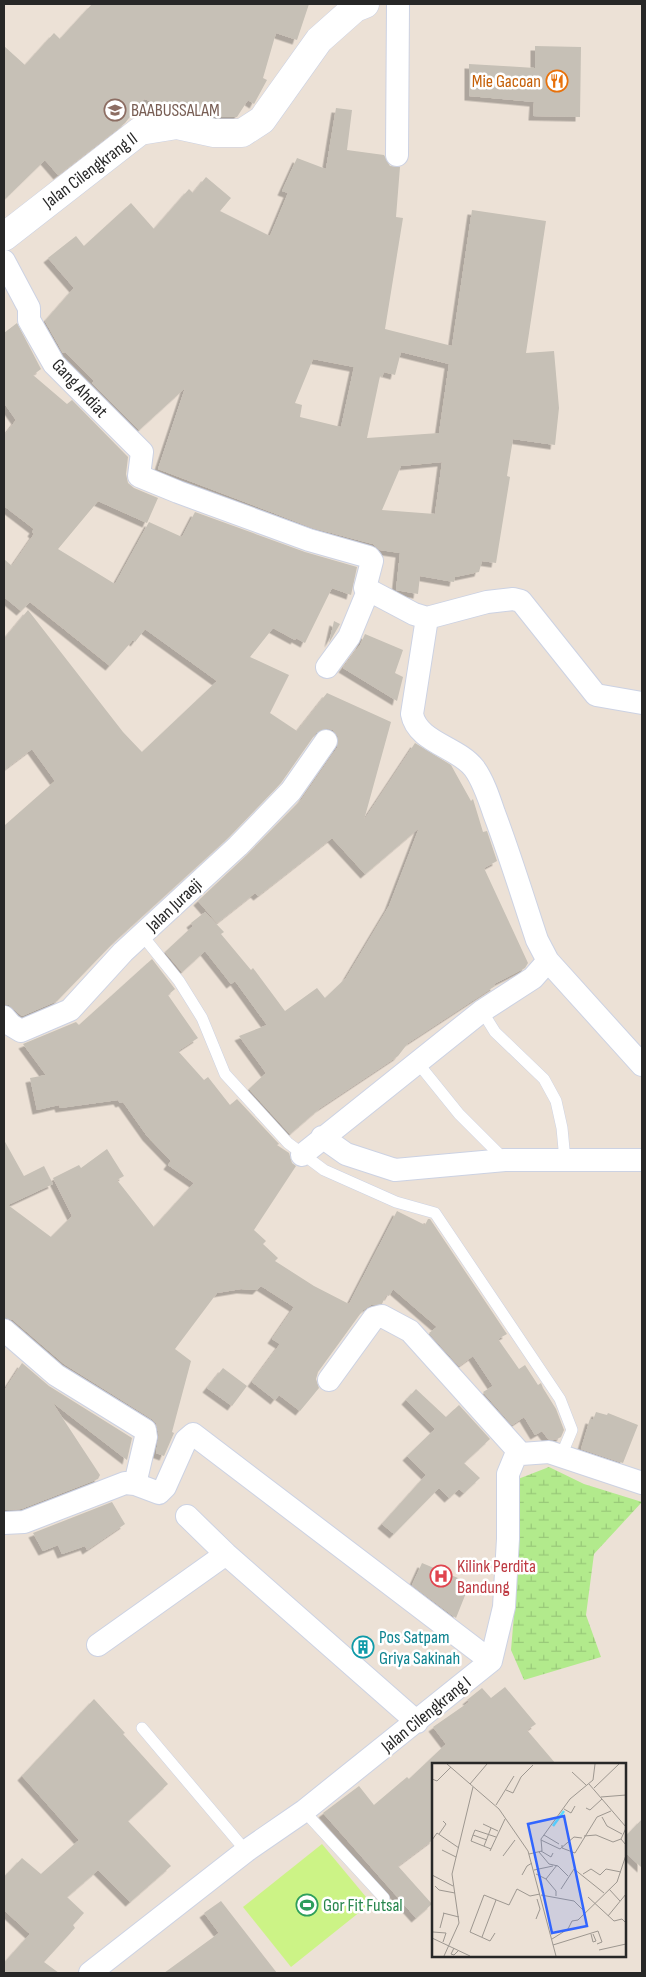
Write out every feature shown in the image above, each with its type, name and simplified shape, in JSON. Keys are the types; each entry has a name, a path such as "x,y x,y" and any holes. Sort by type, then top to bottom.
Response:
{"street":[{"name":"Jalan Cilengkrang II","path":"4,237 140,131 177,125 214,133 233,134 242,133 256,125 262,120 319,40 355,8 365,4"},
{"path":"397,155 398,4"},
{"name":"Gang Ahdiat","path":"4,261 29,308 29,320 54,364 142,452 143,458 138,471 139,476 309,540 369,557 372,561 365,584 368,591"},
{"path":"327,667 349,637 368,591 414,614 427,618 487,602 513,599 521,601 596,695 642,703"},
{"path":"427,618 412,714 414,722 432,739 462,756 474,768 502,833 537,940 548,961 642,1065"},
{"name":"Jalan Juraeji","path":"4,1017 11,1025 21,1031 52,1017 64,1014 142,935 238,846 291,791 326,740"},
{"path":"302,1154 482,1011 533,978 548,961"},
{"path":"322,1137 346,1154 395,1170 505,1160 642,1160"},
{"path":"329,1380 374,1318 382,1316 410,1331 521,1454"},
{"path":"4,1330 56,1374 145,1430 146,1437 135,1484"},
{"path":"4,1523 24,1522 84,1500 113,1486 125,1483 135,1484 159,1493 165,1487 186,1440 190,1436 197,1436 491,1661 504,1608 508,1539 508,1474 516,1457 521,1454 541,1452 561,1456 642,1483"},
{"path":"187,1516 226,1554 417,1722"},
{"path":"98,1645 226,1554"},
{"name":"Jalan Cilengkrang I","path":"90,1973 246,1850 304,1811 491,1661"}],"lane":[{"path":"142,935 179,980 197,1011 225,1074 288,1142 324,1170 396,1202 435,1213 560,1399 572,1430 561,1456"},
{"path":"482,1011 495,1032 544,1079 556,1101 562,1128 565,1160"},
{"path":"417,1062 459,1114 505,1160"},
{"path":"142,1728 246,1850"},
{"path":"304,1811 384,1898"}],"green space":[{"path":"549,1467 584,1484 642,1502 594,1554 586,1615 601,1657 524,1680 511,1650 518,1568 515,1525 518,1479"},
{"name":"Gor Fit Futsal","path":"322,1844 371,1903 291,1967 243,1907"}],"building":[{"path":"92,4 309,4 297,40 276,33 263,78 267,80 254,104 248,100 237,117 216,117 174,110 144,99 125,123 58,175 45,160 4,200 4,46 25,65 54,33 60,39"},
{"name":"Mie Gacoan","path":"535,46 581,47 580,117 533,116 534,102 469,96 469,64 535,68"},
{"path":"336,108 352,110 347,150 384,155 390,166 400,167 396,217 403,218 385,329 452,346 472,210 546,221 526,353 554,351 559,408 555,445 513,439 507,476 510,477 496,563 482,561 479,572 455,577 454,582 420,576 418,594 396,590 400,553 380,550 373,544 313,528 158,469 185,388 139,430 92,383 94,381 65,352 63,353 45,321 74,288 48,258 76,236 84,246 131,203 154,229 189,189 193,193 206,177 231,198 220,211 270,236 288,193 282,191 297,158 326,169","holes":["401,352 449,364 439,433 367,438 380,376 382,377 384,372 395,375","313,359 354,367 341,427 300,417 302,405 295,403","442,462 435,514 382,510 401,466"]},
{"path":"17,323 41,369 33,375 67,404 72,400 128,457 126,474 128,483 134,488 158,498 147,523 98,501 58,549 115,584 149,522 182,537 195,512 305,552 357,567 351,595 332,588 305,643 296,638 295,640 273,628 250,657 289,675 270,713 297,731 327,693 391,722 364,820 415,743 451,765 471,801 473,799 483,832 487,831 497,861 484,868 528,963 525,968 494,984 495,986 408,1043 398,1056 320,1108 290,1134 249,1089 266,1073 239,1036 267,1025 235,981 231,984 205,951 182,972 165,952 193,926 191,923 205,912 224,932 221,934 251,970 253,968 285,1011 317,988 325,998 346,978 389,906 419,828 365,874 332,838 258,896 255,893 217,923 198,901 302,799 337,748 338,736 333,730 327,728 316,733 281,783 229,837 114,942 57,1001 22,1016 9,1005 4,1004 4,826 55,781 32,749 4,770 4,639 28,610 123,732 142,752 217,681 145,629 135,642 133,640 110,666 30,602 21,611 4,597 4,559 12,566 34,534 32,532 34,529 4,506 4,436 16,420 4,403 4,333"},
{"path":"334,621 340,624 329,643"},
{"path":"365,634 403,650 395,673 403,677 397,701 343,668 360,645"},
{"path":"152,959 175,989 168,995 198,1038 178,1051 204,1080 208,1077 230,1105 237,1099 279,1144 277,1145 289,1153 292,1163 296,1166 254,1230 266,1241 263,1244 278,1258 275,1261 314,1286 349,1304 397,1211 425,1225 428,1219 430,1219 507,1334 498,1339 519,1369 525,1365 538,1385 541,1383 556,1409 564,1430 561,1437 555,1440 548,1439 542,1431 535,1435 524,1417 512,1425 483,1392 493,1386 473,1356 459,1366 429,1333 437,1327 393,1289 389,1296 386,1295 382,1304 371,1305 363,1310 318,1372 316,1379 319,1388 300,1411 279,1395 275,1400 252,1382 280,1344 272,1339 294,1307 261,1286 257,1290 241,1289 217,1293 175,1349 191,1361 172,1432 174,1433 164,1456 156,1453 159,1435 156,1423 152,1419 64,1364 13,1320 4,1317 4,1140 24,1176 44,1166 53,1184 8,1205 51,1237 72,1216 53,1178 79,1165 81,1168 107,1149 124,1176 117,1180 154,1227 194,1183 168,1165 171,1161 147,1136 123,1102 120,1103 118,1100 60,1108 59,1105 37,1110 30,1078 46,1075 23,1044 76,1022 79,1025"},
{"path":"22,1363 49,1386 132,1438 127,1460 52,1402 100,1475 98,1479 21,1509 4,1510 4,1391"},
{"path":"223,1368 247,1386 232,1406 207,1388"},
{"path":"416,1389 446,1417 459,1405 490,1439 464,1463 480,1478 464,1493 459,1489 449,1498 439,1488 394,1534 382,1524 426,1475 407,1456 435,1429 406,1400"},
{"path":"596,1412 607,1415 608,1413 638,1425 623,1463 581,1449 590,1419 593,1420"},
{"path":"112,1502 125,1524 87,1550 85,1546 62,1554 58,1545 43,1551 33,1533"},
{"path":"422,1563 470,1583 456,1618 412,1585"},
{"path":"505,1687 536,1724 527,1730 555,1763 432,1763 432,1840 398,1866 432,1904 416,1918 323,1813 359,1786 374,1805 407,1777 409,1779 446,1744 433,1727 469,1702 467,1700 482,1688 491,1698"},
{"path":"94,1699 168,1784 128,1821 171,1866 130,1902 98,1870 67,1897 84,1913 73,1925 75,1928 44,1962 59,1973 4,1973 4,1963 30,1934 4,1910 4,1877 22,1858 41,1874 79,1840 22,1776"},
{"path":"642,1819 642,1868 626,1853 626,1836"},
{"path":"221,1901 277,1973 164,1973 219,1933 204,1913"}],"place":[{"name":"Mie Gacoan","path":"557,81"},
{"name":"BAABUSSALAM","path":"115,110"},
{"name":"Kilink Perdita Bandung","path":"441,1576"},
{"name":"Pos Satpam Griya Sakinah","path":"363,1647"},
{"name":"Gor Fit Futsal","path":"307,1905"}]}
